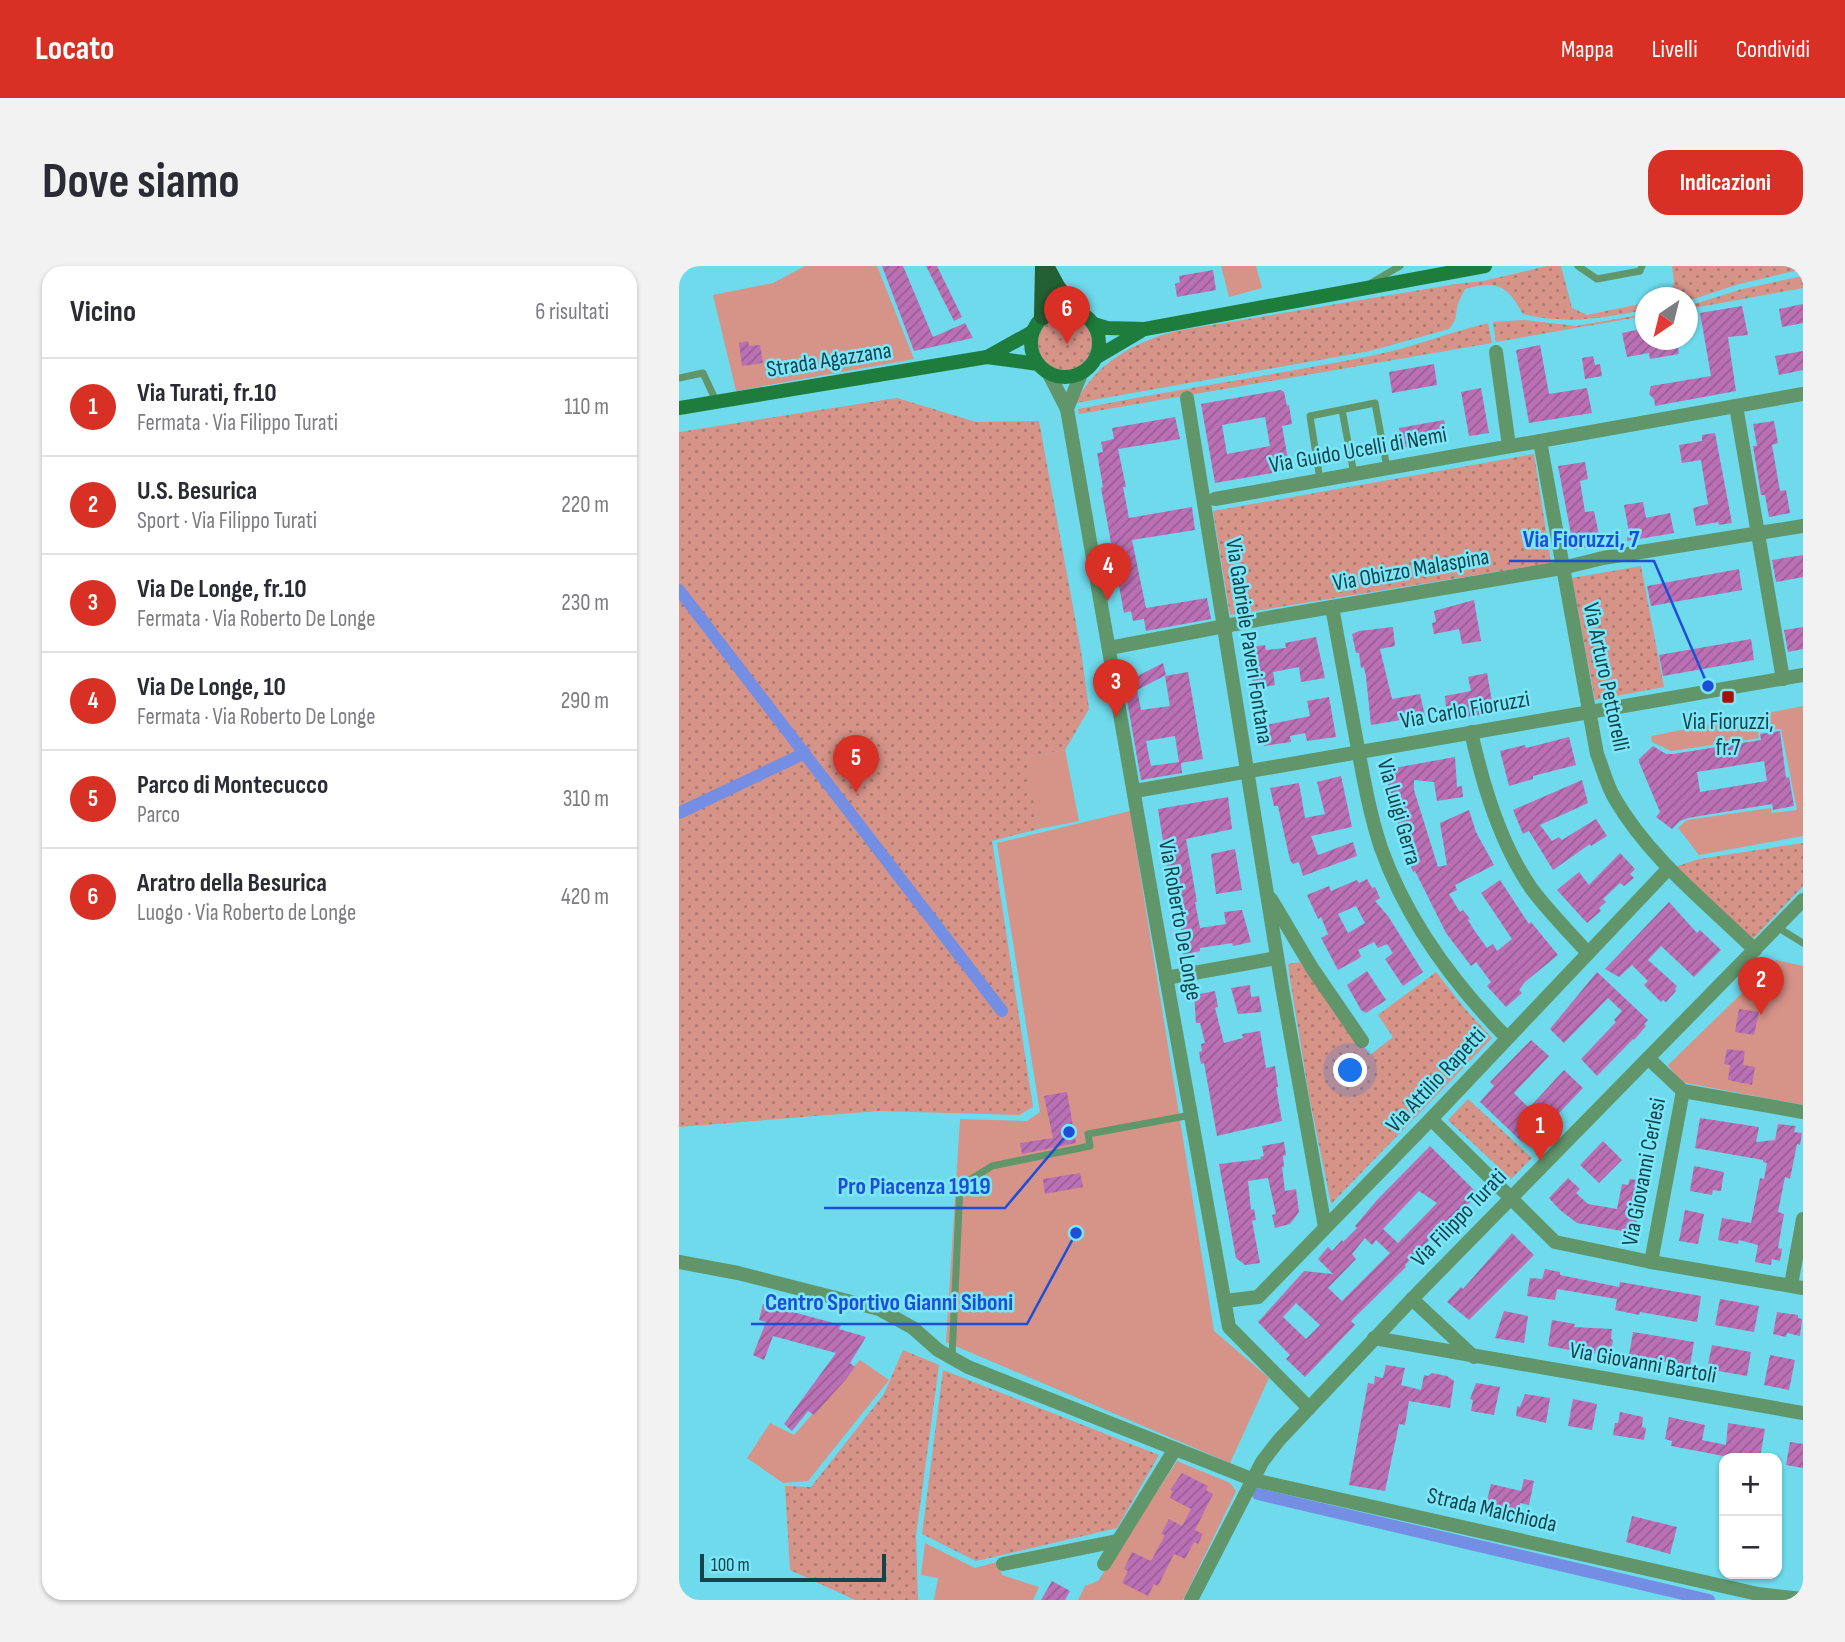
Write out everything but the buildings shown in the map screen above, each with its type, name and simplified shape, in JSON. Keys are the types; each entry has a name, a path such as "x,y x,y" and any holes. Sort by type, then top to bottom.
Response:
{"main road":[{"path":"1044,266 1074,310"},
{"path":"1043,316 1044,266"},
{"path":"1094,324 1107,328 1145,329 1485,266"},
{"path":"1063,308 1089,318 1099,334 1097,357 1090,367 1080,374 1060,377 1044,369 987,357 1032,331 1043,316 1063,308"},
{"path":"1097,357 1145,329"},
{"path":"1032,331 1030,343 1044,369"},
{"name":"Strada Agazzana","path":"679,408 987,357"}],"street":[{"path":"1496,352 1509,446"},
{"path":"1044,369 1067,409"},
{"path":"1067,409 1080,374"},
{"name":"Via Guido Ucelli di Nemi","path":"1215,499 1803,394"},
{"name":"Via Gabriele Paveri Fontana","path":"1187,398 1277,958 1325,1227"},
{"path":"1736,406 1783,679"},
{"name":"Via Roberto De Longe","path":"1067,409 1229,1326 1308,1408"},
{"name":"Via Arturo Pettorelli","path":"1540,441 1588,712 1597,754 1613,796 1631,825 1669,868 1755,950"},
{"name":"Via Obizzo Malaspina","path":"1109,648 1562,568 1602,558 1803,526"},
{"name":"Via Luigi Gerra","path":"1332,607 1368,801 1381,848 1403,898 1434,954 1475,1006 1507,1038"},
{"name":"Via Carlo Fioruzzi","path":"1135,791 1803,676"},
{"path":"1471,732 1495,816 1512,855 1530,886 1588,953"},
{"name":"Via Attilio Rapetti","path":"1225,1301 1258,1297 1669,868"},
{"name":"Via Gabriele Paveri Fontana","path":"1267,892 1311,968 1362,1041"},
{"name":"Via Filippo Turati","path":"1191,1600 1262,1462 1279,1440 1412,1298 1803,900"},
{"path":"1166,978 1277,958"},
{"path":"1648,1058 1683,1091 1803,1112"},
{"name":"Via Giovanni Cerlesi","path":"1651,1262 1683,1091"},
{"path":"1431,1119 1511,1197"},
{"name":"Via Giovanni Cerlesi","path":"1511,1197 1555,1242 1651,1262 1797,1287 1803,1219"},
{"name":"Strada Malchioda","path":"679,1262 738,1273 879,1309 913,1328 938,1350 968,1367 1254,1480 1758,1594 1803,1599"},
{"path":"1412,1298 1474,1357"},
{"name":"Via Giovanni Bartoli","path":"1374,1338 1803,1413"},
{"path":"1104,1564 1175,1449"},
{"path":"1003,1564 1117,1541"}],"lane":[{"path":"1361,289 1400,266"},
{"path":"1578,266 1597,279 1640,271 1642,266"},
{"path":"679,378 703,373 716,402"},
{"path":"1320,480 1310,416 1375,403 1387,468"},
{"path":"1342,410 1354,474"},
{"path":"1776,927 1803,943"},
{"path":"951,1357 960,1186 992,1166 1090,1146 1088,1134 1191,1115"}],"shaded area":[{"path":"805,266 877,266 914,359 736,391 713,295 773,283"},
{"path":"1221,266 1256,266 1262,288 1229,297"},
{"path":"1547,266 1561,266 1572,308 1587,315 1635,305 1635,312 1570,320 1539,317 1523,314 1512,297 1500,287 1476,286 1465,289 1458,303 1455,320 1449,329 1370,351 1076,403 1094,376 1118,356 1146,341 1176,331 1483,281"},
{"path":"1672,266 1803,266 1803,269 1739,284 1698,298 1698,287 1673,287"},
{"path":"1803,276 1803,288 1698,307 1698,303 1742,289"},
{"path":"1070,316 1080,320 1088,328 1092,343 1088,358 1080,366 1060,370 1050,366 1042,358 1038,338 1042,328 1050,320"},
{"path":"1635,316 1496,342 1493,322 1523,320 1576,326"},
{"path":"1488,323 1492,343 1079,414 1078,409 1375,355"},
{"path":"897,398 976,422 1039,421 1089,709 1065,750 1026,757 1039,829 992,841 1033,1107 1019,1115 879,1111 679,1127 679,432"},
{"path":"1534,454 1551,563 1230,615 1213,511"},
{"path":"1641,566 1664,687 1595,700 1572,578"},
{"path":"1803,706 1803,836 1699,855 1678,828 1687,820 1771,808 1772,813 1797,810 1781,729 1758,731 1759,738 1671,751 1652,742 1651,736"},
{"path":"1065,750 1079,821 1039,829 1025,757"},
{"path":"1130,811 1214,1331 1269,1378 1230,1463 946,1342 960,1119 1027,1121 1040,1112 997,843"},
{"path":"1803,843 1803,886 1753,939 1675,867 1699,859"},
{"path":"1776,960 1803,966 1803,1105 1681,1082 1668,1065"},
{"path":"1300,962 1370,1055 1393,1037 1378,1015 1436,972 1492,1038 1331,1204 1309,1096 1288,964"},
{"path":"1468,1099 1532,1158 1511,1179 1448,1120"},
{"path":"903,1350 939,1365 916,1536 918,1600 855,1600 790,1570 785,1486 811,1487 884,1394"},
{"path":"860,1360 889,1380 808,1481 783,1483 747,1458 770,1423 794,1435"},
{"path":"943,1370 1159,1455 1117,1528 976,1561 922,1534"},
{"path":"1177,1461 1230,1483 1236,1491 1183,1600 1078,1600 1085,1586 1098,1581"},
{"path":"925,1543 975,1568 997,1562 1002,1575 1039,1587 1033,1600 934,1600 938,1578 921,1575"}],"waterway":[{"path":"679,590 1002,1011"},
{"path":"679,813 805,753"},
{"path":"1258,1494 1709,1600"}],"place":[{"name":"Aratro della Besurica","path":"1067,344"},
{"name":"Via De Longe, 10","path":"1108,601"},
{"name":"Via Fioruzzi, 7","path":"1708,686"},
{"name":"Via Fioruzzi, fr.7","path":"1728,697"},
{"name":"Via De Longe, fr.10","path":"1116,717"},
{"name":"Parco di Montecucco","path":"856,793"},
{"name":"U.S. Besurica","path":"1761,1015"},
{"name":"Pro Piacenza 1919","path":"1069,1132"},
{"name":"Via Turati, fr.10","path":"1540,1161"},
{"name":"Centro Sportivo Gianni Siboni","path":"1076,1233"}]}
